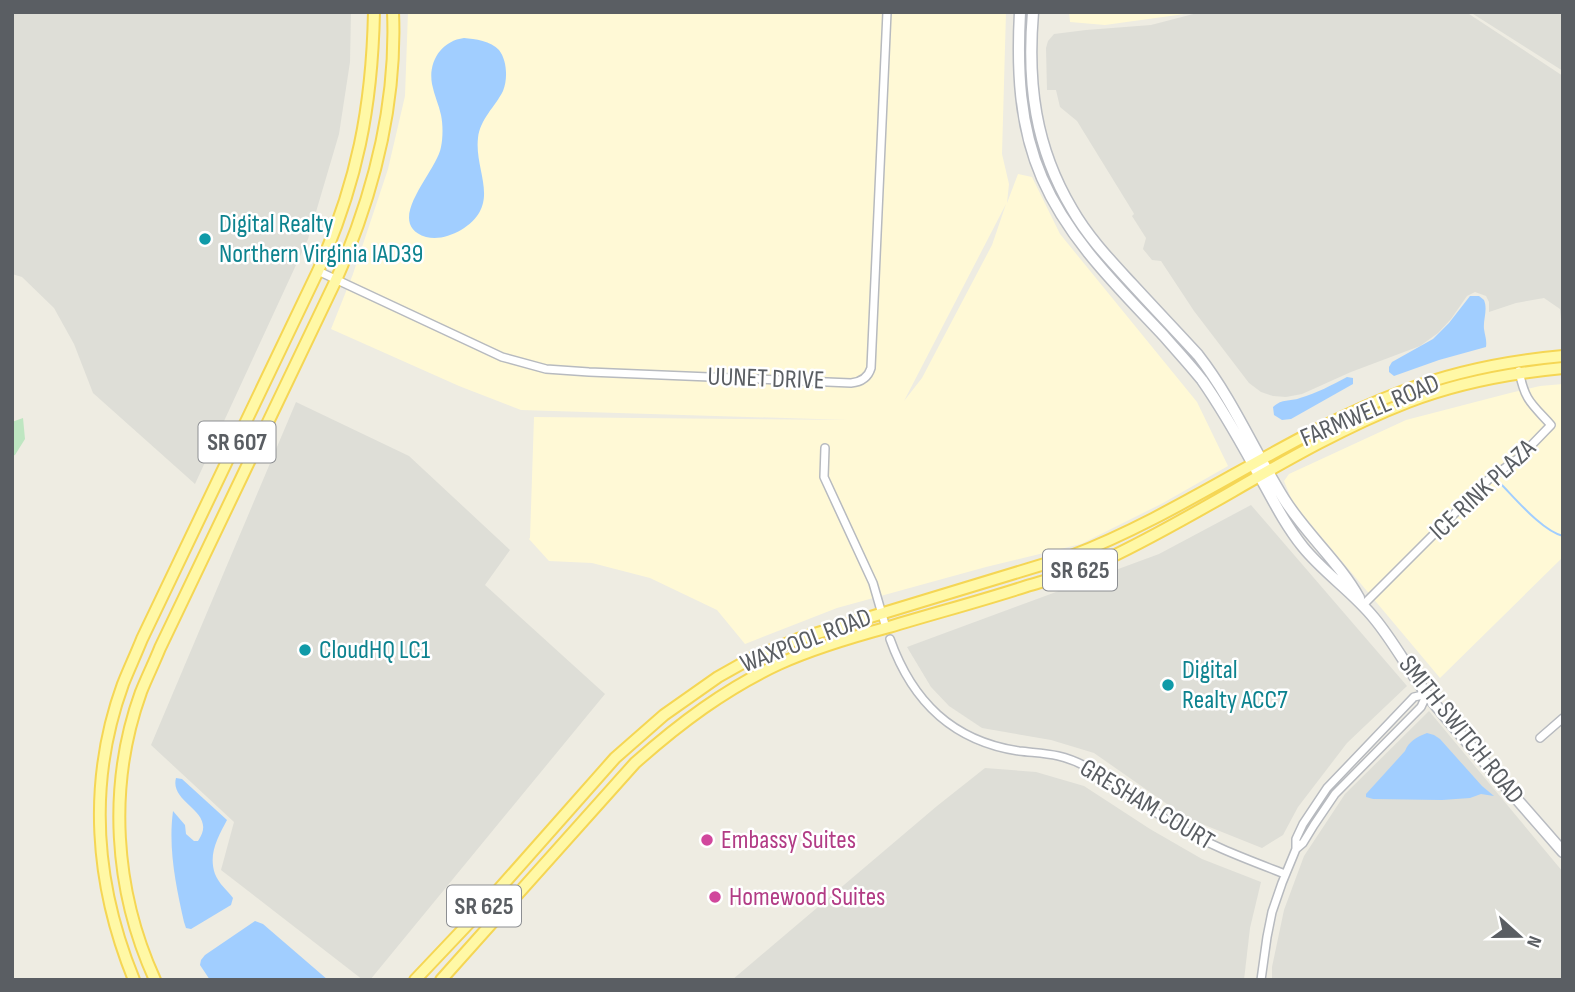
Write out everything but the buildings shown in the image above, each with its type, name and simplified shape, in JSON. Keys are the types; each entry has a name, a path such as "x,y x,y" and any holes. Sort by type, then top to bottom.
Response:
{"main road":[{"name":"SR 607","path":"134,980 114,924 103,871 99,834 102,774 114,715 142,639 318,271 341,216 358,158 369,99 374,12"},
{"name":"SR 607","path":"155,980 136,933 120,843 121,783 132,723 140,694 164,641 336,280 359,226 383,138 391,78 393,12"},
{"path":"1020,12 1018,75 1023,116 1034,157 1061,215 1085,250 1201,379 1258,462"},
{"path":"1033,12 1030,45 1035,113 1046,153 1062,190 1095,242 1211,372 1234,408 1264,474"},
{"name":"FARMWELL ROAD","path":"1264,474 1349,428 1407,402 1519,369 1539,358 1563,356"},
{"name":"FARMWELL ROAD","path":"1258,462 1336,420 1401,392 1459,374 1563,368"},
{"name":"WAXPOOL ROAD","path":"415,980 615,758 666,713 718,677 771,649 798,639 1097,546 1142,525 1258,462"},
{"name":"WAXPOOL ROAD","path":"441,980 635,763 712,701 782,663 855,636 1082,569 1136,544 1264,474"},
{"name":"SMITH SWITCH ROAD","path":"1264,474 1277,511 1303,547 1377,621 1427,694 1563,852"}],"street":[{"name":"UUNET DRIVE","path":"318,271 502,358 546,369 861,381 866,378 871,368 887,12"},
{"name":"ICE RINK PLAZA","path":"1363,605 1488,480 1520,457 1551,425 1529,402 1522,387 1519,369"},
{"path":"825,448 824,477 873,583 886,628"},
{"name":"GRESHAM COURT","path":"890,639 902,672 915,690 929,708 962,733 998,747 1052,754 1085,765 1181,828 1223,849 1285,874"},
{"path":"1261,980 1269,926 1303,824 1326,788 1414,698 1427,694"},
{"path":"1540,738 1563,718"}],"shaded area":[{"path":"12,12 351,12 350,62 339,134 308,239 195,484 93,393 74,344 54,308 22,277 12,274"},
{"path":"408,12 1006,12 1002,154 1009,184 1007,203 1018,174 1032,177 1060,234 1197,402 1228,466 1163,503 1081,544 837,608 745,644 717,610 650,578 592,563 549,561 529,539 534,417 849,420 521,410 459,386 331,329 353,274 388,169 405,96","holes":["1006,204 992,245 922,378 904,401"]},
{"path":"1069,12 1199,12 1105,25 1070,22"},
{"path":"1201,12 1466,12 1563,76 1563,339 1560,309 1544,298 1489,312 1486,296 1475,292 1467,296 1438,333 1420,346 1302,394 1273,396 1261,392 1249,383 1194,311 1161,261 1152,260 1143,249 1146,238 1132,216 1133,212 1077,121 1060,107 1056,90 1047,90 1046,48 1054,34 1151,25"},
{"path":"1470,12 1563,12 1563,71"},
{"path":"1563,384 1563,557 1440,678 1293,503 1284,481 1289,474 1406,420 1540,386"},
{"path":"296,402 409,456 510,550 485,585 605,694 370,980 363,980 221,870 234,822 151,745"},
{"path":"1251,505 1407,686 1347,743 1298,807 1283,835 1262,848 1187,818 1094,753 1051,740 982,728 949,706 931,687 907,647 1159,554"},
{"path":"1429,711 1563,872 1563,980 1272,980 1272,967 1284,910 1304,856 1345,794"},
{"path":"985,768 1036,772 1084,786 1202,859 1261,882 1250,928 1244,980 732,980"}],"green space":[{"path":"23,418 25,439 12,456 12,422"}],"water":[{"path":"464,38 487,43 499,50 505,64 506,81 503,91 479,131 478,151 484,187 481,209 474,220 461,230 444,237 430,238 414,230 409,221 410,209 442,143 442,119 432,84 432,68 443,48"},
{"path":"1470,296 1479,296 1484,300 1486,347 1394,376 1389,372 1392,362 1433,339"},
{"path":"1347,377 1353,378 1353,384 1291,419 1282,420 1274,415 1273,407 1280,402 1312,394"},
{"path":"1427,733 1440,739 1494,796 1481,794 1470,798 1442,800 1366,797 1411,742"},
{"path":"176,778 182,779 227,820 215,846 213,867 217,878 233,898 231,905 191,929 186,928 184,922 176,881 171,839 173,811 185,825 186,834 194,841 198,841 203,831 198,815 179,795"},
{"path":"255,921 263,924 328,980 210,980 200,965 201,960"}],"waterway":[{"path":"1499,482 1546,528 1563,536"}],"place":[{"name":"Digital Realty Northern Virginia IAD39","path":"205,239"},
{"name":"CloudHQ LC1","path":"305,650"},
{"name":"Digital Realty ACC7","path":"1168,685"},
{"name":"Embassy Suites","path":"707,840"},
{"name":"Homewood Suites","path":"715,897"}]}
